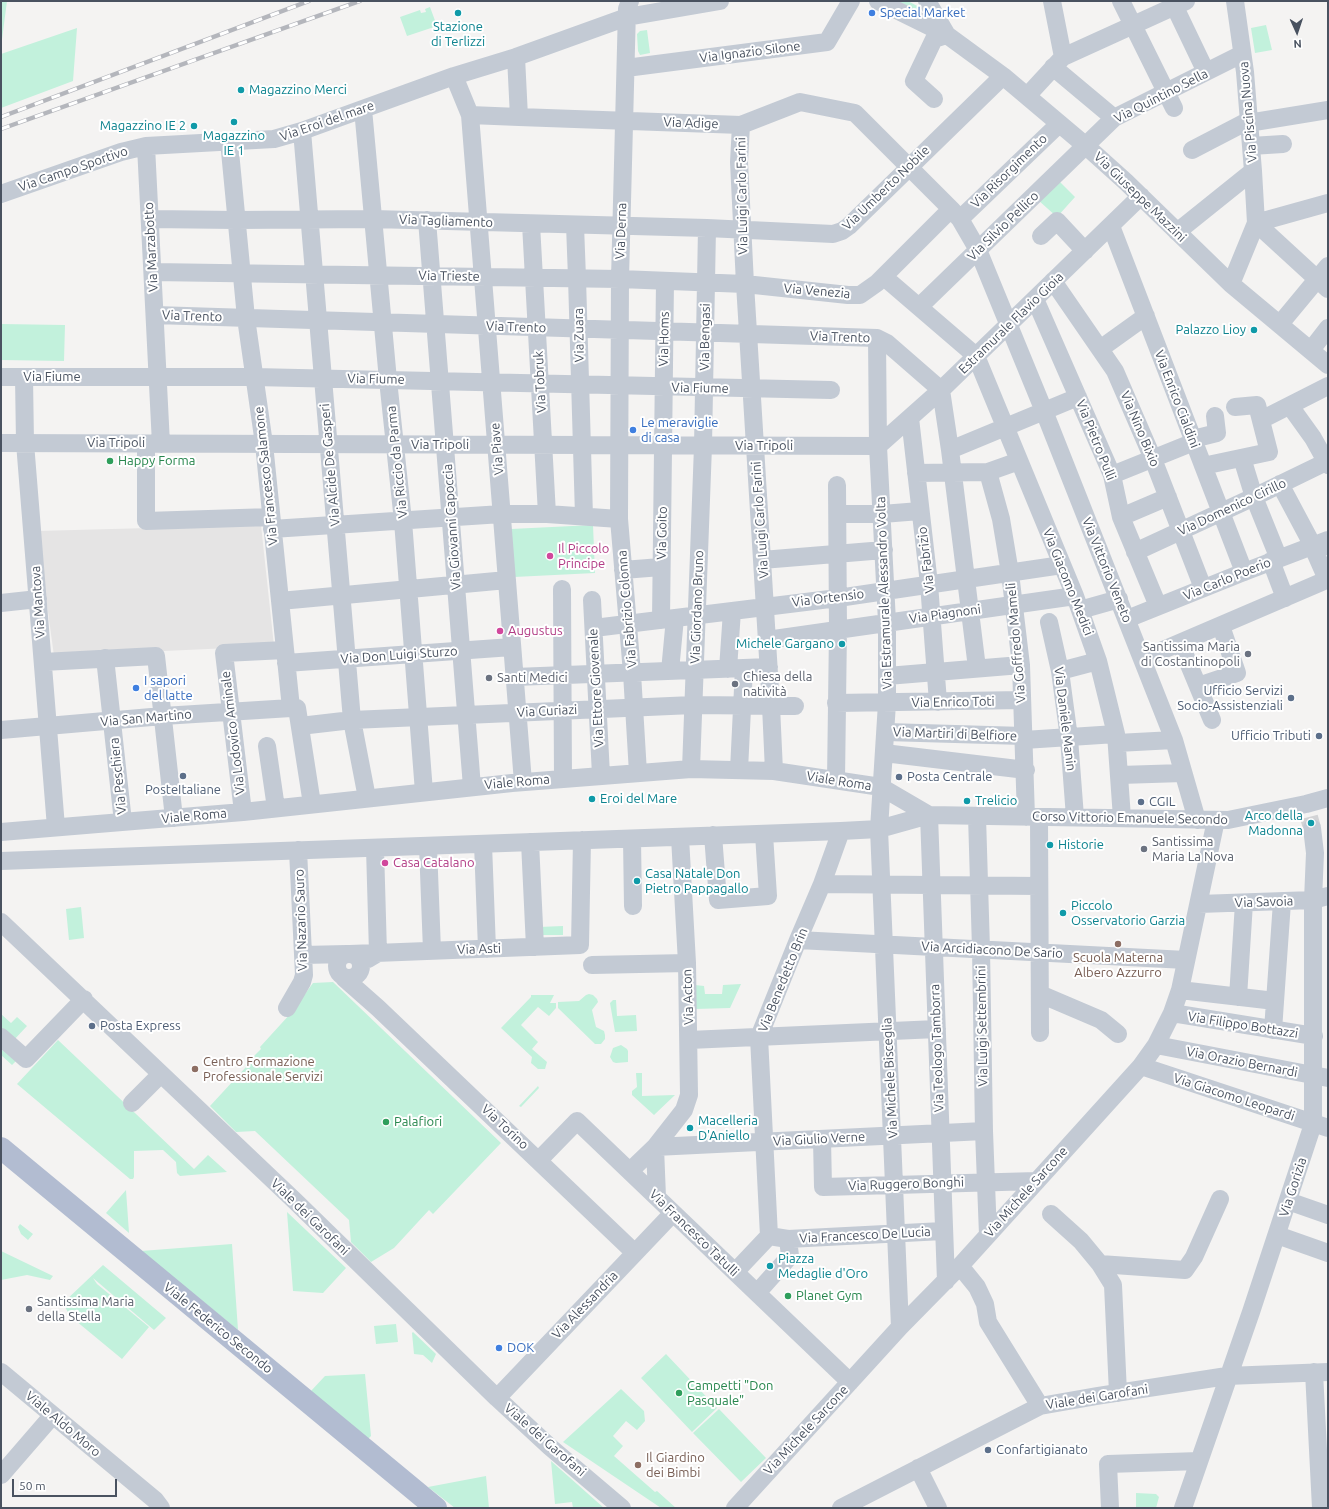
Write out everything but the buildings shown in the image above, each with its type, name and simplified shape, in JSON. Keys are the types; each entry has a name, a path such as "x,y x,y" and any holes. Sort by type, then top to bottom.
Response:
{"main road":[{"name":"Viale Federico Secondo","path":"1,1148 436,1508"},
{"name":"Viale Federico Secondo","path":"1,1164 21,1183 90,1241 420,1508"}],"street":[{"name":"Via Ignazio Silone","path":"626,68 827,42 851,1"},
{"path":"878,1 947,35"},
{"name":"Via Giuseppe Mazzini","path":"927,1 947,35 1003,76 1086,146 1141,196 1231,284 1328,365"},
{"path":"943,1 947,35"},
{"path":"1121,1 1174,108"},
{"name":"Via Piscina Nuova","path":"1234,1 1242,54 1254,171 1256,223"},
{"name":"Via Eroi del mare","path":"146,146 274,139 302,131 454,76 516,57 628,9 711,2"},
{"path":"1055,2 1058,62 1114,118"},
{"path":"1027,96 1058,62 1178,3 1206,72"},
{"name":"Via Derna","path":"619,445 621,226 628,9"},
{"path":"934,99 914,81 934,39 947,35"},
{"name":"Via Quintino Sella","path":"1086,146 1114,118 1242,54"},
{"path":"516,57 519,117"},
{"name":"Via Piave","path":"454,76 470,115 523,782"},
{"name":"Via Umberto Nobile","path":"742,230 838,233 849,226 1003,76"},
{"name":"Via Adige","path":"470,115 741,125 800,102 856,113 956,214 978,250"},
{"name":"Via Riccio da Parma","path":"363,109 388,380 403,521 424,792"},
{"path":"1192,150 1242,124 1328,110"},
{"name":"Via Risorgimento","path":"884,277 1059,124"},
{"name":"Via Luigi Carlo Farini","path":"741,125 739,162 742,230 772,706 774,771"},
{"name":"Via Alcide De Gasperi","path":"302,131 346,659 352,720 367,798"},
{"name":"Via Francesco Salamone","path":"229,141 241,273 264,444 291,708 297,708 312,804"},
{"path":"1251,146 1283,144"},
{"name":"Via Campo Sportivo","path":"1,194 121,152 146,146"},
{"name":"Via Marzabotto","path":"146,146 158,377 154,444 146,521 271,523"},
{"name":"Via Silvio Pellico","path":"919,307 1086,146"},
{"path":"1177,232 1254,171"},
{"name":"Estramurale Flavio Gioia","path":"878,446 941,390 1141,196"},
{"path":"1256,223 1328,203"},
{"name":"Via Tagliamento","path":"150,219 427,220 742,230"},
{"name":"Via Giovanni Capoccia","path":"427,220 472,786"},
{"path":"1041,236 1057,221 1085,251"},
{"path":"1256,223 1324,278 1280,324"},
{"path":"1231,284 1256,223"},
{"name":"Via Tobruk","path":"531,224 547,514"},
{"name":"Via Zuara","path":"575,224 578,278 578,329 584,516"},
{"name":"Via Enrico Cialdini","path":"1111,226 1244,572"},
{"name":"Via Bengasi","path":"703,446 707,228"},
{"name":"Via Vittorio Veneto","path":"978,250 1044,411 1174,740 1197,820"},
{"name":"Via Trieste","path":"153,272 534,277 745,284"},
{"path":"884,277 976,356"},
{"name":"Via Venezia","path":"745,284 848,296 860,295 884,277"},
{"name":"Via Homs","path":"663,445 665,281"},
{"name":"Via Nino Bixio","path":"1054,282 1115,371 1153,459 1203,588"},
{"name":"Via Pietro Pulli","path":"1035,299 1112,475 1122,517 1158,606"},
{"name":"Via Trento","path":"155,315 877,338"},
{"path":"1100,349 1146,316"},
{"path":"1311,350 1328,328"},
{"path":"877,338 887,343 941,390 950,450 977,668"},
{"name":"Via Estramurale Alessandro Volta","path":"877,338 878,446 887,622 886,732 881,787"},
{"name":"Via Giacomo Medici","path":"976,356 1078,603 1098,660 1116,738 1120,775 1122,818"},
{"name":"Via Fiume","path":"1,377 322,378 831,390"},
{"name":"Via Mantova","path":"24,377 25,443 56,827"},
{"path":"1261,420 1311,398 1328,386"},
{"path":"950,450 1078,397"},
{"path":"1203,466 1269,452 1258,405 1235,407"},
{"path":"1290,406 1313,438 1326,462"},
{"path":"1112,475 1153,459 1193,440 1217,433 1214,416"},
{"name":"Via Fabrizio","path":"910,418 929,584 936,672 930,733"},
{"name":"Via Tripoli","path":"1,443 878,446"},
{"name":"Via Fabrizio Colonna","path":"619,445 619,519 632,673 638,773"},
{"name":"Via Goito","path":"663,445 661,567 668,619 670,671"},
{"name":"Via Giordano Bruno","path":"691,769 703,446"},
{"path":"1242,458 1275,560 1285,598"},
{"path":"916,473 988,472 1019,461"},
{"name":"Via Domenico Cirillo","path":"1135,552 1221,513 1326,462"},
{"name":"Via Goffredo Mameli","path":"988,472 1001,519 1010,573 1021,665 1026,770 1033,817 1039,886 1040,1033"},
{"path":"1142,659 1285,598 1327,577 1325,576 1314,550 1323,543 1280,484"},
{"path":"836,780 838,629 837,485"},
{"path":"1122,517 1168,497"},
{"path":"838,514 882,514 920,511"},
{"path":"271,523 335,525 502,514 547,514 619,519"},
{"name":"Via Carlo Poerio","path":"1127,619 1244,572 1323,543"},
{"path":"762,560 884,550"},
{"name":"Via Ortensio","path":"594,628 838,598 1062,565"},
{"path":"623,570 661,567"},
{"path":"280,601 507,580"},
{"path":"562,589 563,778"},
{"path":"1,603 38,599"},
{"name":"Via Piagnoni","path":"767,640 1014,604 1078,603 1119,599"},
{"name":"Via Ettore Giovenale","path":"592,600 601,775"},
{"path":"732,611 736,668 742,706 739,770"},
{"name":"Via Daniele Manin","path":"1049,622 1060,671 1070,738 1075,817"},
{"path":"1198,686 1238,673 1221,626"},
{"path":"1180,643 1212,720"},
{"name":"Via Don Luigi Sturzo","path":"224,653 346,659 512,647"},
{"name":"Via Lodovico Aminale","path":"224,653 243,812"},
{"path":"43,662 156,656 174,818"},
{"name":"Via Peschiera","path":"105,658 123,822"},
{"path":"1060,671 1098,660"},
{"path":"887,676 1021,665"},
{"path":"515,677 769,667"},
{"name":"Via Enrico Toti","path":"836,703 1022,700"},
{"name":"Via Curiazi","path":"300,726 352,720 693,705 795,706"},
{"name":"Via San Martino","path":"1,730 163,716 291,708"},
{"name":"Via Martiri di Belfiore","path":"886,732 1024,738 1116,738 1174,740"},
{"path":"267,746 276,808"},
{"path":"884,753 1026,770"},
{"name":"Viale Roma","path":"1,832 243,812 472,786 691,769 774,771 881,787 878,829"},
{"path":"1120,775 1183,773"},
{"name":"Corso Vittorio Emanuele Secondo","path":"881,787 929,815"},
{"name":"Corso Vittorio Emanuele Secondo","path":"878,829 929,815 1197,820 1309,816 1328,798"},
{"name":"Via Teologo Tamborra","path":"929,815 946,1281"},
{"name":"Via Luigi Settembrini","path":"977,816 980,886 984,1131 988,1235"},
{"name":"Via Gorizia","path":"1183,1508 1288,1201 1321,1126 1321,1077 1318,1044 1321,851 1309,816"},
{"name":"Via Michele Sarcone","path":"735,1508 900,1327 960,1266 1141,1066 1156,1045 1172,1013 1180,990 1216,820"},
{"path":"1,860 375,848 878,829"},
{"name":"Via Michele Bisceglia","path":"878,829 895,1185 900,1327"},
{"name":"Via Benedetto Brin","path":"769,1236 759,1037 822,884 841,831"},
{"path":"713,835 718,900 768,896 764,834"},
{"name":"Via Acton","path":"630,1171 655,1147 684,1110 689,1095 687,963 680,837"},
{"path":"632,838 633,906"},
{"name":"Via Asti","path":"303,959 355,960 378,953 580,945 582,840"},
{"path":"530,842 535,947"},
{"path":"484,844 487,949"},
{"path":"428,846 432,951"},
{"path":"375,848 378,953"},
{"name":"Via Nazario Sauro","path":"287,1008 302,982 304,975 298,850"},
{"path":"822,884 1039,886"},
{"name":"Via Savoia","path":"1199,904 1282,902 1320,898"},
{"path":"1273,1030 1282,902"},
{"path":"1238,997 1244,903"},
{"name":"Viale dei Garofani","path":"1,922 84,999 295,1201 497,1398 550,1447 622,1508"},
{"name":"Via Arcidiacono De Sario","path":"798,940 1186,960"},
{"path":"341,975 337,969 340,958 355,960"},
{"path":"303,959 341,975"},
{"name":"Via Torino","path":"355,960 373,1003"},
{"path":"592,965 687,963"},
{"name":"Via Torino","path":"341,975 373,1003 635,1253"},
{"path":"1180,990 1275,1001"},
{"path":"1040,994 1101,1020 1118,1034"},
{"path":"1,1037 26,1059 84,999"},
{"name":"Via Filippo Bottazzi","path":"1172,1013 1273,1030 1318,1044"},
{"path":"689,1040 937,1029"},
{"name":"Via Orazio Bernardi","path":"1156,1045 1321,1077"},
{"name":"Via Giacomo Leopardi","path":"1141,1066 1321,1126"},
{"path":"132,1103 161,1074"},
{"name":"Via Francesco Tatulli","path":"539,1160 577,1121 850,1382"},
{"name":"Via Giulio Verne","path":"655,1147 984,1131"},
{"name":"Via Ruggero Bonghi","path":"822,1139 823,1187 1037,1181"},
{"path":"655,1147 657,1197"},
{"path":"1100,1264 1185,1270 1194,1257 1220,1199"},
{"path":"1288,1201 1328,1215"},
{"name":"Via Alessandria","path":"497,1398 673,1213"},
{"path":"1051,1214 1081,1241 1100,1264 1113,1285 1118,1393"},
{"name":"Via Francesco De Lucia","path":"788,1238 943,1231"},
{"path":"1277,1235 1328,1253"},
{"path":"735,1272 769,1236 788,1238 790,1256 757,1293"},
{"path":"960,1266 976,1287 985,1304 988,1322 1040,1406"},
{"name":"Viale Aldo Moro","path":"1,1372 155,1500 162,1508"},
{"path":"1321,1372 1321,1508"},
{"name":"Viale dei Garofani","path":"841,1508 1040,1406 1228,1376 1321,1372"},
{"path":"1,1475 53,1415"},
{"path":"1110,1508 1108,1464 1200,1461"},
{"path":"918,1468 938,1508"}],"shaded area":[{"path":"261,525 274,646 54,656 37,531"}],"green space":[{"path":"1,1 7,1 1,47"},
{"path":"897,1 908,1 919,7 917,10"},
{"path":"430,7 437,26 407,36 400,17 420,10 421,13 426,12 425,9"},
{"path":"1266,25 1272,50 1255,53 1251,28"},
{"path":"77,28 73,81 1,108 1,54"},
{"path":"647,30 650,53 640,55 638,51 637,34 640,31"},
{"path":"1059,181 1075,197 1057,217 1038,200"},
{"path":"1,324 65,325 64,361 1,360"},
{"path":"593,525 595,573 514,577 511,529"},
{"path":"81,907 84,938 69,940 66,909"},
{"path":"563,926 563,935 539,935 539,927"},
{"path":"333,982 501,1143 433,1214 429,1210 394,1248 371,1262 351,1242 349,1220 255,1131 236,1132 210,1106 246,1067 245,1065 261,1049 260,1047 291,1013 313,983"},
{"path":"741,984 730,1008 695,1009 695,985 704,986 705,994 722,994 723,985"},
{"path":"589,994 593,995 598,1002 592,1010 596,1027 604,1031 605,1039 601,1044 595,1044 558,1008 558,1002 579,1001"},
{"path":"531,995 554,995 550,1003 556,1003 556,1008 549,1016 538,1007 521,1025 538,1042 532,1049 547,1062 545,1069 538,1069 531,1063 532,1057 501,1028 531,997"},
{"path":"613,1000 616,1000 617,1016 636,1015 637,1031 615,1032 610,1003"},
{"path":"1,1014 11,1023 17,1017 27,1026 13,1041 1,1030"},
{"path":"58,1040 194,1169 208,1155 227,1172 180,1176 177,1173 176,1162 163,1150 134,1151 134,1177 133,1179 130,1179 17,1084"},
{"path":"621,1045 628,1051 628,1062 613,1062 610,1057 613,1048"},
{"path":"4,1048 17,1060 12,1065 1,1055"},
{"path":"636,1073 642,1073 642,1096 675,1095 654,1115 632,1095 632,1091 637,1087"},
{"path":"538,1086 539,1088 521,1107 519,1106"},
{"path":"126,1190 129,1233 106,1213"},
{"path":"287,1212 346,1268 323,1293 293,1291"},
{"path":"20,1224 33,1234 28,1240 21,1234 18,1227"},
{"path":"232,1244 238,1330 141,1251"},
{"path":"1,1251 53,1276 50,1280 27,1275 1,1280"},
{"path":"103,1265 166,1318 154,1330 93,1278 97,1284 149,1327 122,1359 70,1316 63,1303"},
{"path":"396,1324 398,1342 376,1344 374,1326"},
{"path":"413,1332 436,1354 432,1363 423,1355 414,1354"},
{"name":"Campetti \"Don Pasquale\"","path":"666,1354 717,1408 692,1432 641,1378"},
{"path":"365,1374 371,1436 367,1440 310,1392 325,1376"},
{"path":"621,1389 644,1411 645,1421 637,1430 626,1421 613,1436 623,1446 614,1456 655,1492 657,1491 676,1508 661,1508 563,1442"},
{"name":"Campetti \"Don Pasquale\"","path":"719,1409 766,1458 741,1482 693,1433"},
{"path":"551,1461 604,1508 573,1508 572,1502 555,1504"},
{"path":"486,1476 489,1508 455,1508 428,1487"},
{"path":"1136,1493 1156,1494 1159,1497 1156,1508 1136,1508"}],"tunnel":[{"path":"1309,817 1312,828"}],"railway":[{"path":"1,117 309,1"},
{"path":"1,129 360,1"}],"place":[{"name":"Stazione di Terlizzi","path":"458,13"},
{"name":"Special Market","path":"872,13"},
{"name":"Magazzino Merci","path":"241,90"},
{"name":"Magazzino IE 1","path":"234,122"},
{"name":"Magazzino IE 2","path":"194,126"},
{"name":"Palazzo Lioy","path":"1254,330"},
{"name":"Le meraviglie di casa","path":"633,430"},
{"name":"Happy Forma","path":"110,461"},
{"name":"Il Piccolo Principe","path":"550,556"},
{"name":"Augustus","path":"500,631"},
{"name":"Michele Gargano","path":"842,644"},
{"name":"Santissima Maria di Costantinopoli","path":"1248,654"},
{"name":"Santi Medici","path":"489,678"},
{"name":"Chiesa della natività","path":"735,684"},
{"name":"I sapori del latte","path":"136,688"},
{"name":"Ufficio Servizi Socio-Assistenziali","path":"1291,698"},
{"name":"Ufficio Tributi","path":"1319,736"},
{"name":"PosteItaliane","path":"183,776"},
{"name":"Posta Centrale","path":"899,777"},
{"name":"Eroi del Mare","path":"592,799"},
{"name":"Trelicio","path":"967,801"},
{"name":"CGIL","path":"1141,802"},
{"name":"Arco della Madonna","path":"1311,823"},
{"name":"Historie","path":"1050,845"},
{"name":"Santissima Maria La Nova","path":"1144,849"},
{"name":"Casa Catalano","path":"385,863"},
{"name":"Casa Natale Don Pietro Pappagallo","path":"637,881"},
{"name":"Piccolo Osservatorio Garzia","path":"1063,913"},
{"name":"Scuola Materna Albero Azzurro","path":"1118,944"},
{"name":"Posta Express","path":"92,1026"},
{"name":"Centro Formazione Professionale Servizi","path":"195,1069"},
{"name":"Palafiori","path":"386,1122"},
{"name":"Macelleria D'Aniello","path":"690,1128"},
{"name":"Piazza Medaglie d'Oro","path":"770,1266"},
{"name":"Planet Gym","path":"788,1296"},
{"name":"Santissima Maria della Stella","path":"29,1309"},
{"name":"DOK","path":"499,1348"},
{"name":"Campetti \"Don Pasquale\"","path":"679,1393"},
{"name":"Confartigianato","path":"988,1450"},
{"name":"Il Giardino dei Bimbi","path":"638,1465"}]}
